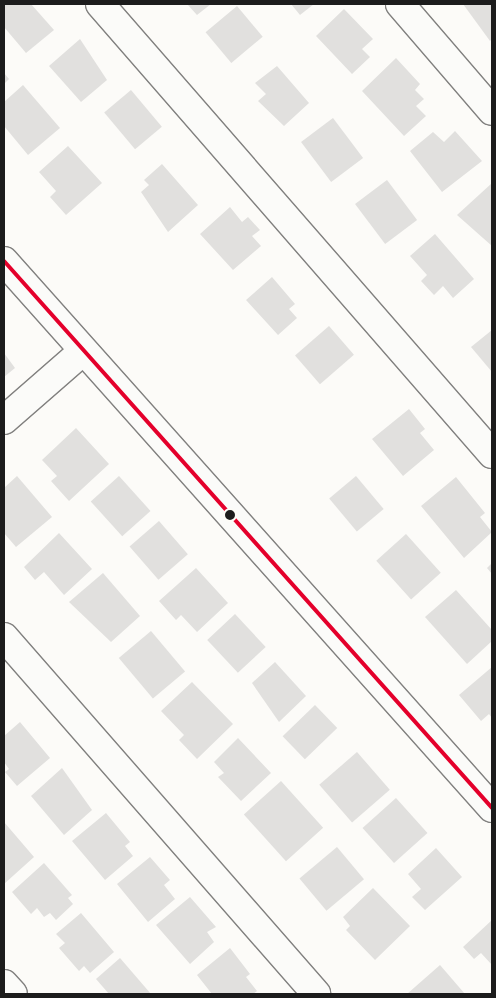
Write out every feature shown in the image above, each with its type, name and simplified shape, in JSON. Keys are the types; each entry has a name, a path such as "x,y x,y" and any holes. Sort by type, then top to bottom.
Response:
{"street":[{"path":"100,4 492,454"},
{"path":"400,4 492,111"},
{"path":"4,260 82,352 492,808"},
{"path":"4,420 82,352"},
{"path":"4,638 316,994"},
{"path":"4,984 13,994"}],"building":[{"path":"4,4 31,4 54,30 26,53 4,27"},
{"path":"187,4 211,4 197,15"},
{"path":"291,4 314,4 300,15"},
{"path":"463,4 492,4 492,39 490,41"},
{"path":"237,6 263,37 231,63 206,32"},
{"path":"344,9 373,39 362,49 370,57 352,74 316,36"},
{"path":"80,39 107,80 81,102 49,66"},
{"path":"396,58 420,84 415,90 424,99 416,106 426,116 404,136 362,91"},
{"path":"277,66 309,103 284,126 258,101 266,94 255,83"},
{"path":"4,73 9,79 4,84"},
{"path":"23,85 60,128 28,155 4,126 4,102"},
{"path":"131,90 162,127 135,149 104,112"},
{"path":"333,118 363,158 331,182 301,142"},
{"path":"455,131 482,161 442,192 410,151 433,132 444,142"},
{"path":"68,146 102,183 66,215 50,197 56,191 39,172"},
{"path":"162,164 198,205 168,232 141,192 149,185 144,180"},
{"path":"387,180 417,220 385,244 355,204"},
{"path":"492,183 492,246 457,215"},
{"path":"230,207 242,222 248,217 260,230 252,236 261,246 233,270 200,234"},
{"path":"435,234 474,279 453,298 443,286 434,295 421,281 427,275 410,256"},
{"path":"272,277 295,304 289,309 297,318 278,335 246,300"},
{"path":"329,326 354,355 320,384 295,356"},
{"path":"492,330 492,372 471,347"},
{"path":"4,353 15,368 4,377"},
{"path":"409,409 425,429 420,433 434,450 403,476 372,439"},
{"path":"76,428 109,464 69,501 51,481 57,476 42,460"},
{"path":"17,476 52,517 16,547 4,533 4,488"},
{"path":"119,476 150,511 122,536 91,501"},
{"path":"356,476 384,509 357,531 329,498"},
{"path":"456,477 485,513 480,517 492,532 464,558 421,506"},
{"path":"159,521 188,554 158,580 130,547"},
{"path":"59,533 92,569 64,595 44,572 35,580 24,567"},
{"path":"406,534 441,573 411,599 376,561"},
{"path":"492,563 492,574 487,568"},
{"path":"196,568 228,603 197,632 181,615 176,620 159,601"},
{"path":"103,573 140,616 111,642 69,602"},
{"path":"456,590 492,630 492,641 467,664 425,617"},
{"path":"235,614 266,647 238,673 207,640"},
{"path":"151,631 185,672 153,699 119,658"},
{"path":"275,662 306,696 279,722 252,683"},
{"path":"492,667 492,718 489,714 481,721 459,695"},
{"path":"192,682 233,724 197,759 179,740 184,735 161,711"},
{"path":"315,705 337,728 305,759 283,736"},
{"path":"20,722 50,758 17,786 5,772 9,769 4,762 4,736"},
{"path":"238,738 271,773 241,801 218,777 224,773 214,762"},
{"path":"357,752 390,790 352,823 319,785"},
{"path":"62,768 92,810 64,835 31,796"},
{"path":"281,781 323,828 286,861 244,814"},
{"path":"396,798 427,833 394,863 363,828"},
{"path":"106,813 130,842 125,846 133,856 105,880 72,841"},
{"path":"4,822 34,857 4,884"},
{"path":"337,847 364,879 326,911 299,878"},
{"path":"436,848 462,877 425,910 412,897 421,889 408,874"},
{"path":"150,857 170,880 164,885 175,899 148,922 117,884"},
{"path":"44,863 72,895 68,898 73,904 56,920 50,913 44,917 37,908 31,914 12,892"},
{"path":"373,888 410,926 375,960 346,930 350,926 343,917"},
{"path":"190,897 216,927 207,932 214,942 190,964 156,925"},
{"path":"81,913 114,952 90,973 84,966 79,971 59,948 65,943 56,934"},
{"path":"492,920 492,965 481,953 474,959 463,947"},
{"path":"230,948 250,974 246,977 257,991 253,994 212,994 197,975"},
{"path":"120,958 151,994 109,994 96,979"},
{"path":"440,965 465,994 407,994"}],"transit line":[{"path":"4,261 492,808"}]}
